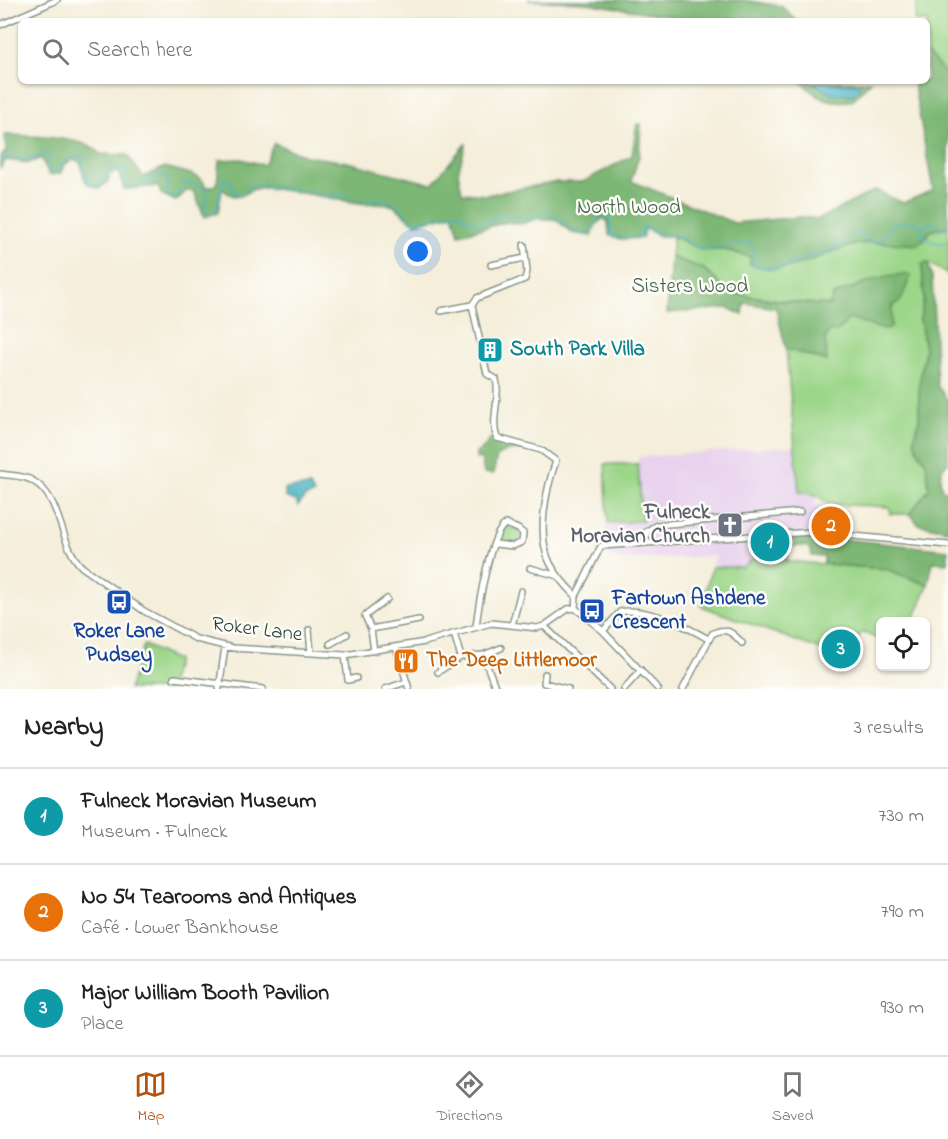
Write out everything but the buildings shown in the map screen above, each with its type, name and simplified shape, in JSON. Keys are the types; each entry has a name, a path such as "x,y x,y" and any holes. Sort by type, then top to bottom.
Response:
{"street":[{"path":"0,25 57,0"},
{"path":"441,311 472,304 477,298 525,279 524,245"},
{"path":"491,266 525,258"},
{"path":"472,304 487,374 496,379 498,386 495,423 497,438 541,450 556,461 546,493 543,521 547,556 558,576 576,596"},
{"name":"Roker Lane","path":"0,474 26,478 39,485 56,512 73,558 82,567 144,611 196,639 225,647 311,654 331,650 345,655 396,647 491,624 537,628 544,626"},
{"path":"645,543 647,531 657,525 800,512"},
{"path":"476,627 480,593 495,544 504,525 518,529 523,536 522,542 516,545 495,544"},
{"path":"574,608 576,596 601,546 812,532 948,545"},
{"path":"530,568 558,576"},
{"path":"512,625 521,591"},
{"path":"374,651 371,629 365,616 387,599"},
{"path":"574,608 561,613 544,626 610,689"},
{"path":"574,608 603,631 658,689"},
{"path":"603,631 620,612 632,610 675,622 708,639"},
{"path":"371,629 419,620"},
{"path":"309,630 311,654"},
{"path":"683,689 708,639 721,630 729,631 739,641"},
{"path":"331,650 347,634"},
{"path":"454,634 461,657"},
{"path":"219,686 225,647"},
{"path":"396,647 409,689"},
{"path":"438,672 461,657 483,655 501,648"},
{"path":"345,655 348,680"},
{"path":"483,655 496,689"},
{"path":"624,689 641,670"},
{"path":"545,674 544,683 568,689"},
{"path":"174,678 219,686 263,689"},
{"path":"340,681 356,678"},
{"path":"385,689 406,682"}],"shaded area":[{"path":"796,446 799,492 817,495 816,505 829,507 828,529 815,529 812,536 780,539 785,561 824,564 928,585 915,617 876,617 876,638 862,632 843,658 701,606 715,556 622,560 596,552 608,523 642,520 638,457"}],"green space":[{"path":"528,0 742,0 781,6 794,18 683,18 580,2"},
{"path":"917,0 948,0 948,76 930,57 930,18 915,18"},
{"name":"North Wood","path":"930,57 948,76 948,227 930,231 918,245 858,244 804,263 777,269 750,264 750,257 725,250 702,250 673,236 659,236 645,228 642,238 620,239 609,235 608,222 603,218 595,226 592,236 572,233 555,219 536,219 521,224 507,222 459,234 453,214 416,223 394,206 387,204 363,203 263,188 256,188 240,196 235,196 222,189 218,213 204,217 194,191 186,191 176,201 161,194 158,186 124,189 118,171 110,174 108,181 100,188 94,187 85,180 81,163 74,159 65,164 60,174 49,175 41,158 28,163 6,160 0,168 0,156 6,152 5,135 70,140 93,148 100,154 127,155 143,177 165,167 191,174 202,180 207,188 217,185 219,160 241,159 264,165 274,143 305,156 347,162 432,184 466,143 458,172 462,193 486,195 556,182 583,182 632,156 637,124 641,124 639,156 631,181 734,223 801,217 818,219 876,190 903,203 933,190 914,84 930,84"},
{"path":"804,84 868,84 852,101 824,99"},
{"path":"948,227 948,274 928,263 922,265 924,299 920,319 925,349 919,386 919,421 914,439 918,451 926,462 929,489 920,502 918,514 890,514 890,507 828,504 817,495 799,492 786,349 826,361 818,305 729,293 704,269 671,257 673,236 702,250 725,250 750,257 838,250 860,243 925,241 930,231"},
{"name":"Sisters Wood","path":"671,257 704,269 729,293 778,301 830,305 833,295 862,284 890,276 911,275 901,300 892,307 891,328 880,328 849,319 837,332 830,331 825,338 827,361 786,349 776,308 744,303 743,315 728,308 667,313"},
{"path":"928,263 932,277 937,385 948,401 948,463 941,471 940,478 942,489 948,493 948,530 918,524 910,513 929,489 926,462 918,451 914,439 919,421 919,386 925,349 920,319 924,299 922,264"},
{"path":"491,438 497,443 529,449 508,451 497,456 493,474 484,473 481,458 476,459 476,453 482,450"},
{"path":"605,464 638,464 642,521 608,523"},
{"path":"504,525 521,531 519,544 495,544"},
{"path":"812,536 948,550 948,563 933,562 928,585 886,569 824,564 824,556 812,556 811,550 806,546 789,546 788,562 771,560 764,550 778,544 780,539"},
{"path":"764,550 771,560 887,569 928,585 915,617 876,617 876,638 862,632 843,658 701,606 712,567 743,567"},
{"path":"144,645 177,660 169,689 129,689"}],"water":[{"path":"813,84 860,84 859,89 853,95 833,94"},
{"path":"310,486 314,494 305,497 298,506 296,501 285,497 285,489"}],"waterway":[{"path":"0,161 8,156 30,161 41,154 49,157 48,168 54,173 68,159 81,155 88,183 96,187 103,184 107,169 126,168 124,184 130,189 162,175 168,178 167,194 175,198 185,182 202,187 207,195 203,211 210,214 217,208 223,179 230,182 234,193 241,196 253,184 296,191 320,191 325,197 345,194 357,201 378,199 390,201 415,222 456,212 478,224 507,215 528,220 545,213 555,215 572,231 584,234 591,232 602,214 609,215 611,235 621,238 641,236 643,226 659,235 677,235 704,250 750,243 754,250 755,266 767,268 787,265 835,249 847,238 857,234 862,233 869,242 880,241 894,223 912,222 921,226"},
{"path":"922,226 930,223 941,228 948,225"},
{"path":"921,227 922,235 933,242 948,244"}],"place":[{"name":"South Park Villa","path":"490,350"},
{"name":"Fulneck Moravian Church","path":"730,525"},
{"name":"No 54 Tearooms and Antiques","path":"831,526"},
{"name":"Fulneck Moravian Museum","path":"770,542"},
{"name":"Roker Lane Pudsey","path":"119,602"},
{"name":"Fartown Ashdene Crescent","path":"592,611"},
{"name":"Major William Booth Pavilion","path":"841,649"},
{"name":"The Deep Littlemoor","path":"406,661"}]}
